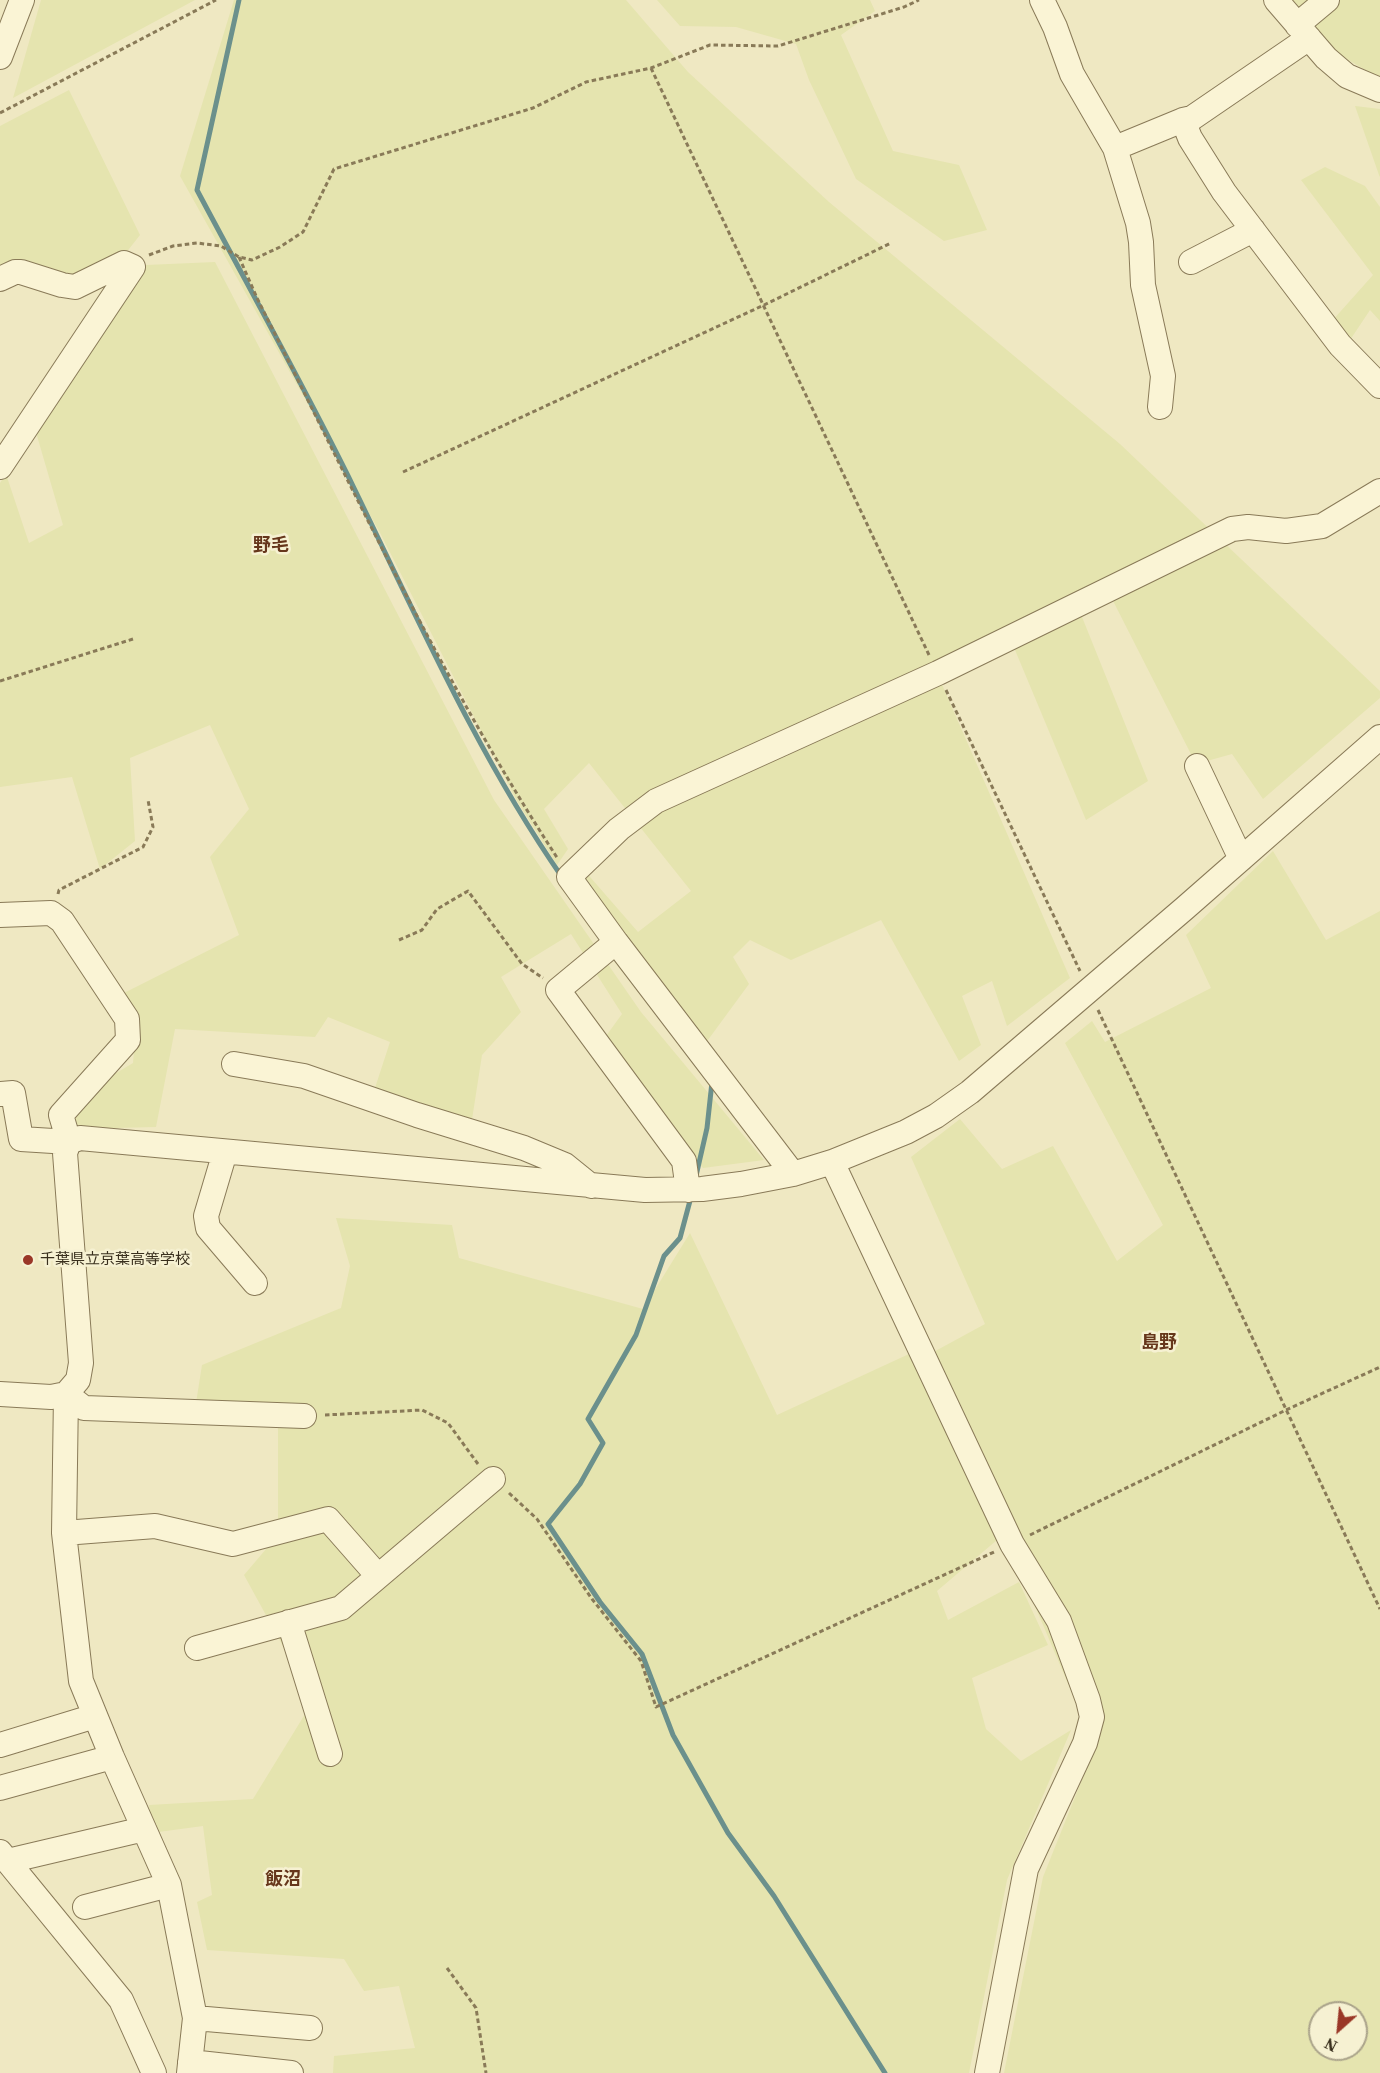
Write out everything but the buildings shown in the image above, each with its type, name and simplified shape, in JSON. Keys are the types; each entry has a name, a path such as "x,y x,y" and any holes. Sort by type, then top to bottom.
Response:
{"street":[{"path":"0,57 22,0"},
{"path":"1042,0 1055,27 1072,74 1115,148 1138,223 1143,285 1162,376 1160,407"},
{"path":"1276,0 1326,58 1347,76 1380,90"},
{"path":"1115,148 1192,118 1217,102 1303,31 1327,0"},
{"path":"1183,120 1190,138 1224,192 1340,345 1380,386"},
{"path":"1191,262 1253,230"},
{"path":"0,279 15,272 21,272 75,287 124,264 133,267 0,466"},
{"path":"793,1174 569,877 619,829 656,801 938,673 1232,529 1248,527 1286,531 1322,526 1380,491"},
{"path":"0,1094 13,1093 21,1139 69,1142 80,1138 645,1190 688,1190 741,1184 793,1174 832,1162 906,1132 936,1116 970,1092 1241,860 1380,737"},
{"path":"1197,766 1241,860"},
{"path":"0,915 51,913 62,921 127,1018 128,1040 61,1115 69,1142 65,1154 81,1363 78,1380 66,1394 51,1397 0,1394"},
{"path":"616,942 558,990 684,1161 688,1190"},
{"path":"234,1064 304,1076 417,1115 524,1148 566,1165 591,1186"},
{"path":"225,1152 206,1216 208,1228 255,1283"},
{"path":"832,1162 1012,1544 1059,1621 1092,1717 1085,1743 1026,1869 987,2073"},
{"path":"66,1394 84,1408 304,1416"},
{"path":"66,1394 64,1533 81,1681 169,1885 195,2018 190,2068 291,2073"},
{"path":"197,1648 342,1608 493,1479"},
{"path":"64,1533 155,1526 233,1544 328,1520 378,1576"},
{"path":"289,1622 330,1754"},
{"path":"0,1745 95,1716"},
{"path":"0,1788 112,1757"},
{"path":"144,1829 4,1857 120,2000 154,2073"},
{"path":"86,1907 169,1885"},
{"path":"195,2018 310,2028"}],"path":[{"path":"0,113 216,0"},
{"path":"133,267 153,252 173,246 197,243 221,246 239,257 252,260 280,247 303,232 334,169 533,108 586,82 651,68 710,45 778,46 904,7 919,0"},
{"path":"651,68 1380,1609"},
{"path":"403,472 764,305 891,243"},
{"path":"239,257 257,298 426,634 526,811 569,877"},
{"path":"0,681 133,639"},
{"path":"51,913 59,890 143,847 153,827 148,800"},
{"path":"399,940 422,930 436,909 468,891 522,964 558,990"},
{"path":"304,1416 422,1410 448,1423 480,1466 537,1519 592,1599 641,1661 656,1707 1012,1544 1286,1410 1380,1367"},
{"path":"447,1968 476,2008 486,2073"}],"green space":[{"path":"41,0 195,0 13,98"},
{"path":"234,0 626,0 688,72 829,202 1120,444 1380,691 1380,698 1263,799 1232,754 1196,764 1109,593 1080,612 1148,781 1086,820 1010,638 937,673 1070,978 1007,1026 992,981 962,996 981,1045 959,1061 881,920 791,960 750,940 733,957 749,984 705,1044 575,878 584,870 638,932 691,891 589,763 544,809 568,849 557,865 517,801 379,531 180,176"},
{"path":"657,0 870,0 875,11 841,35 893,151 959,165 987,230 944,241 856,179 809,80 796,44 736,27 680,26"},
{"path":"1290,0 1380,0 1380,79 1322,44"},
{"path":"69,90 140,235 118,263 69,280 0,270 0,126"},
{"path":"1355,106 1380,109 1380,177 1379,175"},
{"path":"1325,167 1365,186 1380,207 1380,321 1370,310 1348,343 1332,321 1373,275 1301,180"},
{"path":"215,262 494,800 641,1012 764,1160 703,1168 598,1047 622,1014 571,934 501,977 521,1012 482,1055 471,1126 374,1091 390,1042 328,1017 315,1037 175,1029 156,1127 73,1129 81,1094 133,1063 137,1015 124,993 239,935 210,857 249,809 210,725 130,758 135,841 100,869 72,777 0,787 0,483 6,474 29,543 63,525 35,429 146,265"},
{"path":"1273,851 1326,940 1380,911 1380,2073 1004,2073 1043,1877 1095,1747 928,1355 985,1324 911,1157 960,1119 1002,1169 1053,1146 1117,1261 1163,1225 1065,1043 1092,1021 1105,1042 1211,988 1186,935"},
{"path":"336,1218 452,1225 459,1258 643,1309 690,1233 777,1415 909,1354 997,1540 937,1591 948,1620 1019,1582 1048,1645 972,1678 986,1729 1021,1761 1071,1730 1007,1880 969,2073 333,2073 334,2056 415,2048 399,1986 364,1991 344,1959 207,1950 197,1902 212,1895 203,1826 151,1833 149,1805 253,1799 313,1701 244,1575 278,1535 278,1410 196,1403 202,1365 341,1308 350,1266"}],"waterway":[{"path":"239,0 197,190 296,374 476,735 503,784 562,877"},
{"path":"696,1176 707,1128 712,1082"},
{"path":"691,1197 680,1238 664,1256 636,1335 588,1419 603,1443 580,1484 548,1524 600,1602 642,1654 673,1735 728,1833 774,1896 885,2073"}],"place":[{"name":"千葉県立京葉高等学校","path":"28,1260"}],"district":[{"name":"野毛","path":"271,546"},
{"name":"島野","path":"1159,1343"},
{"name":"飯沼","path":"283,1880"}]}
